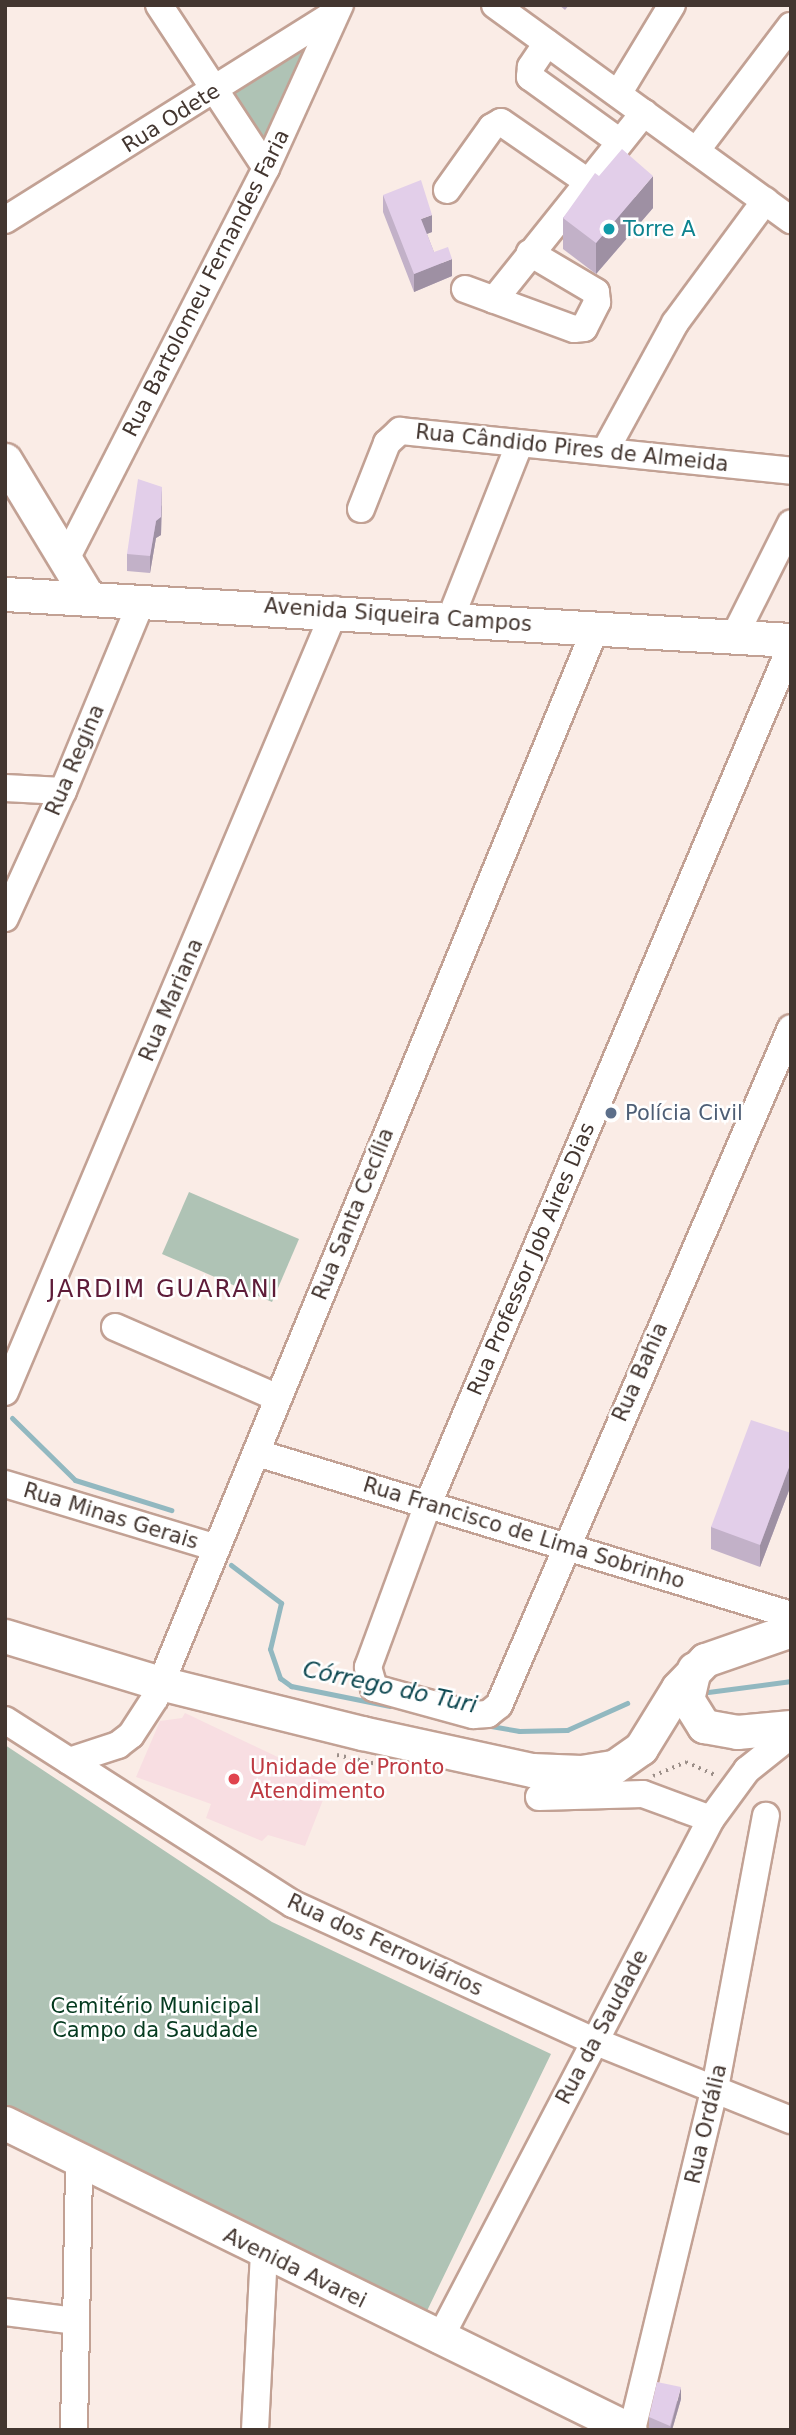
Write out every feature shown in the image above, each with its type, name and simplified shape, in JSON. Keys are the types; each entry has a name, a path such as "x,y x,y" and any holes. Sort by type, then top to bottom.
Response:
{"main road":[{"path":"5,460 88,597"},
{"name":"Avenida Siqueira Campos","path":"5,594 335,610 791,640"},
{"path":"5,1636 160,1683 518,1767 581,1772 614,1767 641,1748 694,1669 705,1660 791,1630"},
{"path":"739,1649 791,1644"},
{"path":"694,1669 687,1699 704,1726 737,1732 791,1727"},
{"name":"Avenida Avarei","path":"5,2123 439,2340 631,2430"},
{"name":"Avenida Avarei","path":"585,2410 613,2430"}],"street":[{"path":"159,5 266,168"},
{"path":"495,5 791,220"},
{"path":"618,94 672,5"},
{"name":"Rua Odete","path":"5,220 215,92 337,9"},
{"name":"Rua Bartolomeu Fernandes Faria","path":"66,559 266,168 337,9"},
{"path":"696,151 791,26"},
{"path":"547,43 531,67 530,77 620,142"},
{"path":"494,300 644,113"},
{"path":"447,190 492,127 501,122 587,182"},
{"path":"606,452 675,323 765,201"},
{"path":"465,289 574,329 584,328 597,302 596,292 530,253"},
{"name":"Rua Cândido Pires de Almeida","path":"361,509 387,443 400,431 791,471"},
{"path":"451,618 519,444"},
{"path":"734,637 791,523"},
{"name":"Rua Regina","path":"5,918 63,791 142,600"},
{"name":"Rua Mariana","path":"6,1391 335,610"},
{"name":"Rua Santa Cecília","path":"69,1761 103,1752 131,1735 160,1683 596,627"},
{"name":"Rua Professor Job Aires Dias","path":"488,1714 473,1715 394,1694 370,1683 368,1667 428,1504 791,646"},
{"path":"5,788 63,791"},
{"name":"Rua Bahia","path":"488,1714 499,1704 564,1545 791,1028"},
{"path":"115,1327 278,1398"},
{"name":"Rua Francisco de Lima Sobrinho","path":"257,1453 791,1615"},
{"name":"Rua Minas Gerais","path":"5,1484 218,1548"},
{"name":"Rua dos Ferroviários","path":"5,1720 293,1904 594,2041 791,2120"},
{"name":"Rua da Saudade","path":"439,2340 711,1819 747,1770 791,1735"},
{"path":"539,1797 643,1794 711,1819"},
{"name":"Rua Ordália","path":"631,2430 715,2088 766,1816"},
{"path":"74,2430 79,2161"},
{"path":"255,2430 264,2253"},
{"path":"5,2312 75,2321"}],"shaded area":[{"name":"Unidade de Pronto Atendimento","path":"185,1713 330,1782 305,1846 268,1835 262,1841 206,1818 211,1804 136,1777 160,1721 182,1718"}],"green space":[{"path":"316,33 262,145 229,93"},
{"path":"189,1192 299,1239 272,1302 162,1254"},
{"name":"Cemitério Municipal Campo da Saudade","path":"5,1745 272,1922 551,2054 425,2315 5,2106"}],"building":[{"path":"622,149 653,176 596,243 563,218 595,173 599,176"},
{"path":"421,180 432,215 421,219 434,252 448,247 452,259 414,274 383,195"},
{"path":"138,479 162,487 161,517 156,521 150,556 127,554"},
{"path":"751,1420 791,1433 791,1462 760,1545 711,1527"},
{"path":"657,2382 681,2387 670,2426 649,2417"}],"waterway":[{"name":"Córrego do Turi","path":"12,1418 75,1480 171,1510"},
{"name":"Córrego do Turi","path":"231,1565 281,1603 270,1649 280,1678 291,1686 390,1706"},
{"name":"Córrego do Turi","path":"708,1692 791,1681"},
{"name":"Córrego do Turi","path":"485,1725 519,1731 567,1730 627,1703"}],"place":[{"name":"Torre A","path":"609,229"},
{"name":"Polícia Civil","path":"611,1113"},
{"name":"Unidade de Pronto Atendimento","path":"234,1779"}],"district":[{"name":"JARDIM GUARANI","path":"164,1290"}]}
